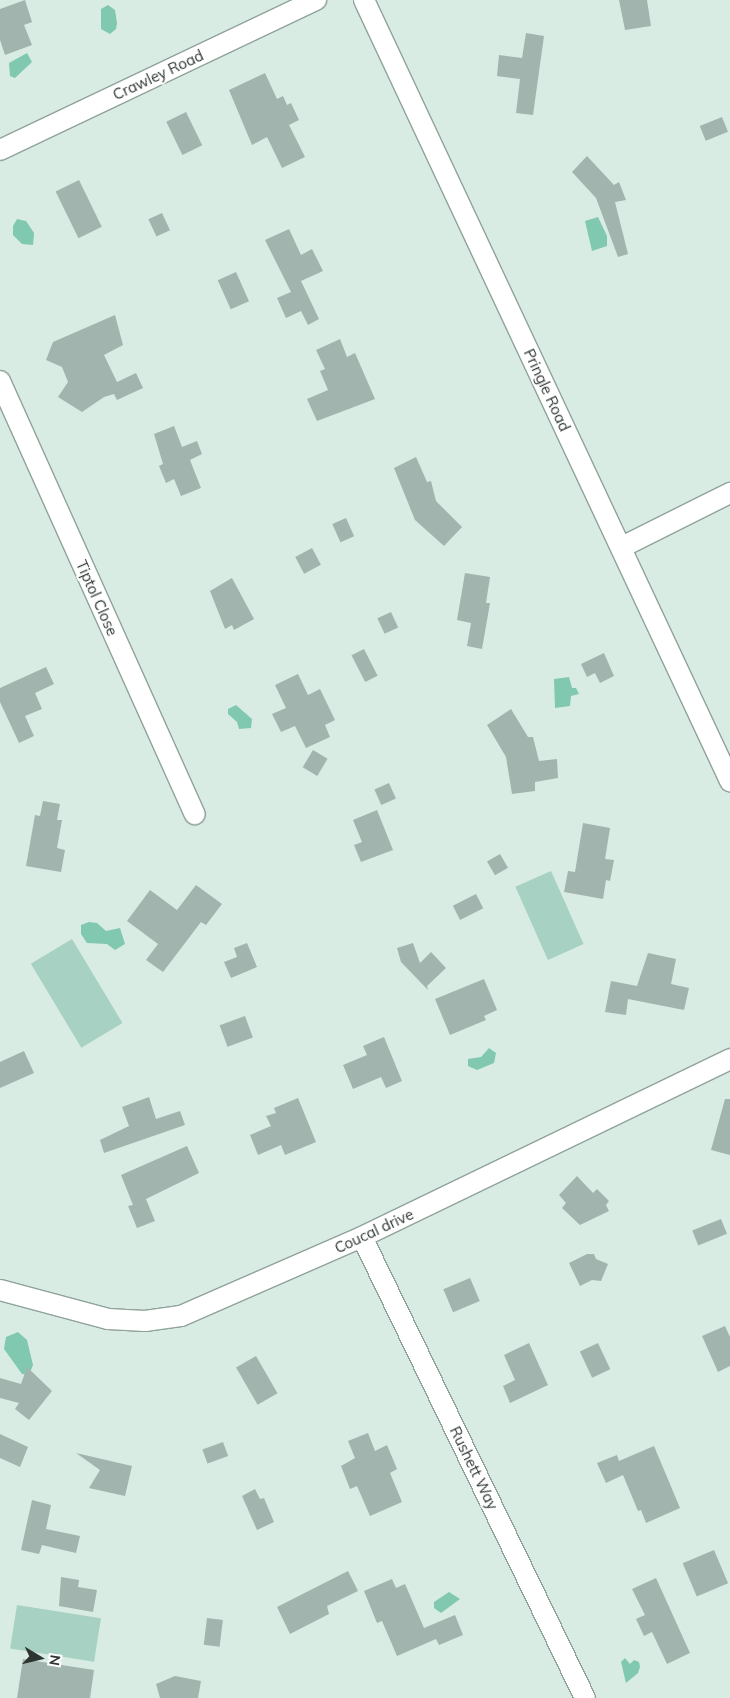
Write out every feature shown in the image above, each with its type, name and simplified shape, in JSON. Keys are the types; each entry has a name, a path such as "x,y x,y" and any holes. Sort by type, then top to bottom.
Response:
{"street":[{"name":"Crawley Road","path":"0,150 316,0"},
{"name":"Pringle Road","path":"364,0 622,547 730,781"},
{"name":"Tiptol Close","path":"0,381 195,814"},
{"path":"622,547 730,493"},
{"name":"Coucal drive","path":"0,1290 108,1320 145,1321 181,1316 362,1237 730,1058"},
{"name":"Rushett Way","path":"362,1237 585,1698"}],"shaded area":[{"path":"108,5 115,10 117,23 116,29 110,34 101,29 101,9"},
{"path":"27,53 32,62 15,78 10,76 9,63"},
{"path":"598,217 607,236 607,246 592,251 585,221"},
{"path":"17,219 26,221 34,233 33,245 22,244 13,235 13,226"},
{"path":"569,677 572,688 576,688 579,694 571,696 570,706 555,708 554,679"},
{"path":"236,705 252,719 251,728 239,729 237,722 228,714 228,709"},
{"path":"551,871 584,944 548,960 515,887"},
{"path":"89,922 97,923 106,931 120,928 125,944 115,950 107,944 87,943 81,934 81,925"},
{"path":"72,939 122,1023 81,1048 31,964"},
{"path":"489,1048 496,1053 494,1063 477,1070 468,1066 468,1059 481,1057"},
{"path":"18,1332 27,1340 33,1365 29,1375 22,1374 4,1349 6,1337"},
{"path":"449,1592 460,1599 441,1613 434,1608 434,1602"},
{"path":"17,1605 101,1618 94,1662 10,1648"},
{"path":"625,1658 630,1664 634,1660 639,1662 640,1667 638,1673 626,1683 621,1662"}],"building":[{"path":"25,0 32,22 24,25 32,45 5,55 0,40 0,9"},
{"path":"619,0 647,0 651,26 625,30"},
{"path":"526,33 544,36 533,115 516,113 520,79 497,76 499,55 522,58"},
{"path":"265,73 277,99 283,96 287,105 291,103 299,120 289,125 305,157 282,168 267,137 252,145 229,90"},
{"path":"186,112 202,145 182,155 166,122"},
{"path":"722,117 728,132 706,141 700,126"},
{"path":"587,156 614,185 619,182 626,200 615,202 628,254 618,257 596,198 572,172"},
{"path":"79,180 102,227 78,238 56,191"},
{"path":"162,213 170,230 156,237 148,219"},
{"path":"289,229 301,255 312,249 323,271 301,281 319,319 308,325 301,311 286,318 277,298 291,292 265,240"},
{"path":"236,272 249,301 231,309 218,280"},
{"path":"115,315 123,345 104,355 117,382 136,373 143,388 117,400 114,394 104,397 82,412 58,397 68,382 62,367 46,360 53,342"},
{"path":"340,339 347,357 355,353 375,399 317,421 307,399 328,390 320,371 325,369 316,350"},
{"path":"174,426 182,447 197,441 202,454 190,460 201,488 181,496 174,479 166,483 159,466 163,464 154,434"},
{"path":"416,457 427,482 431,481 436,501 462,527 444,546 415,520 394,468"},
{"path":"346,518 354,536 340,542 332,524"},
{"path":"312,548 321,565 304,574 295,557"},
{"path":"465,573 490,577 486,603 490,603 482,649 467,646 471,623 457,620"},
{"path":"232,578 254,619 234,630 232,625 225,629 210,591"},
{"path":"391,612 398,627 385,634 377,618"},
{"path":"364,649 378,676 365,682 352,655"},
{"path":"604,653 614,676 600,683 595,673 587,677 581,664"},
{"path":"46,667 54,684 35,693 42,709 25,716 34,736 19,743 0,702 0,688"},
{"path":"298,674 308,695 320,689 335,720 325,725 330,737 306,748 295,726 281,732 272,714 286,708 275,685"},
{"path":"511,709 528,737 533,737 539,761 557,759 558,778 535,782 535,791 512,794 506,757 487,725"},
{"path":"313,750 328,759 317,776 303,767"},
{"path":"389,783 396,799 381,805 374,790"},
{"path":"43,801 60,804 57,820 62,820 57,848 65,850 61,872 26,866 35,815 40,816"},
{"path":"377,810 393,850 361,862 354,845 362,842 353,820"},
{"path":"583,823 610,828 605,859 614,860 610,881 606,880 603,899 564,892 568,871 575,872"},
{"path":"500,854 508,868 495,875 487,862"},
{"path":"196,885 222,904 206,925 201,922 163,972 146,960 158,944 127,921 150,890 177,910"},
{"path":"476,894 483,908 460,920 453,906"},
{"path":"247,943 257,967 231,978 224,962 237,957 234,948"},
{"path":"413,943 420,963 431,952 446,968 427,986 428,990 401,962 397,948"},
{"path":"648,953 676,959 671,984 689,988 684,1010 628,999 626,1015 605,1012 611,981 637,986"},
{"path":"484,979 497,1010 484,1016 486,1020 450,1035 435,999"},
{"path":"245,1016 253,1038 227,1047 220,1025"},
{"path":"384,1037 402,1081 386,1088 381,1077 353,1089 343,1065 367,1055 363,1046"},
{"path":"24,1051 34,1073 0,1088 0,1062"},
{"path":"149,1097 156,1119 180,1111 185,1125 104,1153 100,1140 129,1126 122,1107"},
{"path":"298,1098 316,1142 285,1155 281,1145 258,1155 250,1135 271,1126 266,1116 276,1113 274,1108"},
{"path":"725,1099 730,1099 730,1155 711,1150"},
{"path":"187,1146 199,1173 146,1199 155,1221 137,1228 128,1206 133,1205 121,1175"},
{"path":"577,1176 593,1193 597,1189 609,1201 606,1205 609,1211 580,1225 562,1208 566,1203 559,1195"},
{"path":"721,1219 727,1234 698,1245 692,1231"},
{"path":"587,1254 594,1254 596,1259 608,1264 601,1281 592,1280 580,1286 569,1263"},
{"path":"470,1278 480,1301 453,1312 443,1289"},
{"path":"725,1326 730,1337 730,1366 718,1372 702,1336"},
{"path":"529,1343 548,1385 510,1403 503,1386 515,1380 504,1355"},
{"path":"598,1343 610,1369 592,1378 580,1351"},
{"path":"256,1356 278,1393 258,1405 236,1368"},
{"path":"27,1367 52,1391 29,1420 15,1409 19,1403 0,1398 0,1378 21,1384"},
{"path":"368,1433 375,1451 387,1445 397,1469 390,1473 402,1502 370,1516 357,1486 350,1489 341,1466 355,1458 348,1441"},
{"path":"0,1434 28,1447 20,1467 0,1458"},
{"path":"223,1442 228,1456 207,1464 202,1450"},
{"path":"654,1446 680,1508 646,1523 641,1510 638,1511 623,1475 606,1483 597,1463 617,1455 619,1461"},
{"path":"76,1453 132,1466 125,1496 89,1488 100,1470"},
{"path":"255,1489 260,1499 264,1498 274,1522 257,1530 242,1496"},
{"path":"32,1500 51,1505 46,1529 80,1536 76,1553 42,1545 39,1554 21,1550"},
{"path":"714,1550 728,1583 697,1596 683,1563"},
{"path":"348,1571 358,1591 327,1606 329,1614 290,1634 277,1607"},
{"path":"61,1577 79,1580 78,1587 97,1590 93,1612 59,1606"},
{"path":"656,1578 690,1653 667,1664 652,1632 644,1636 636,1619 645,1615 632,1589"},
{"path":"392,1579 396,1588 405,1584 424,1628 455,1615 463,1635 439,1645 436,1639 397,1656 382,1621 377,1623 364,1591"},
{"path":"207,1618 223,1620 220,1647 204,1645"},
{"path":"23,1659 94,1670 90,1698 17,1698"},
{"path":"175,1676 201,1681 198,1698 160,1698 156,1684"}]}
